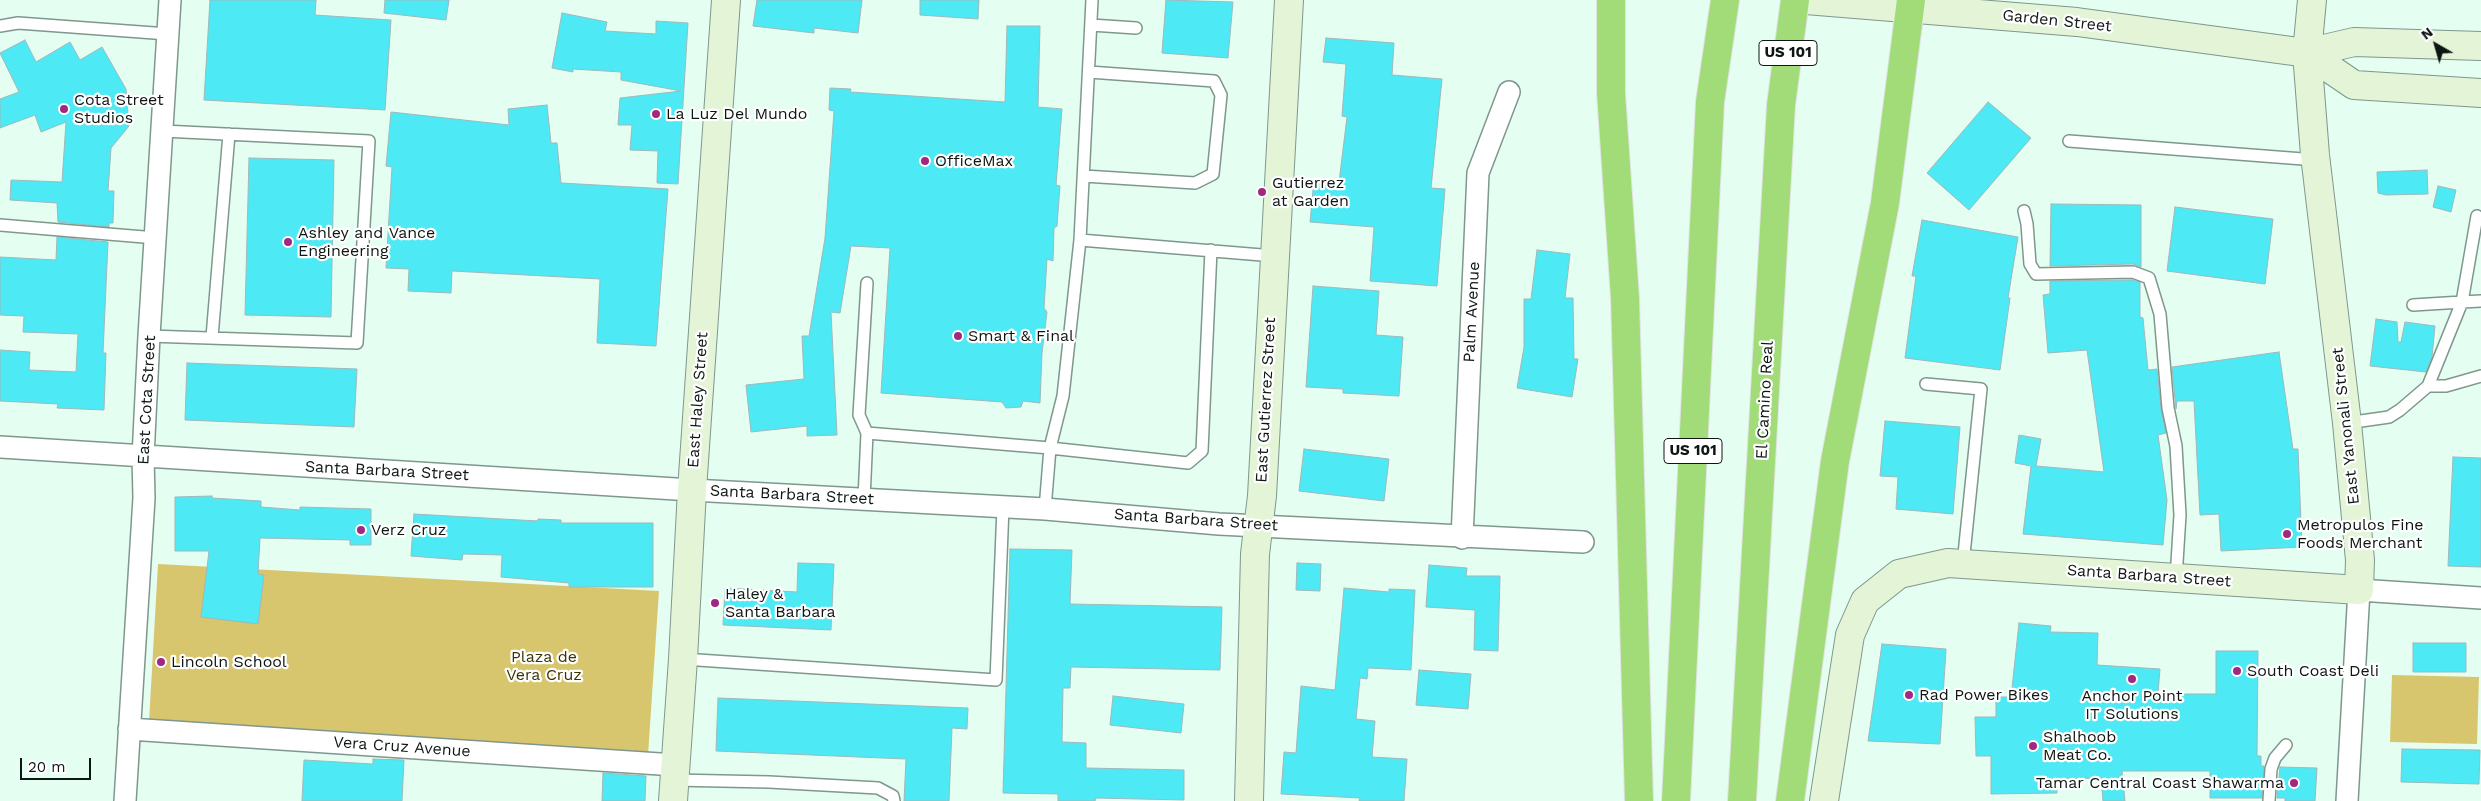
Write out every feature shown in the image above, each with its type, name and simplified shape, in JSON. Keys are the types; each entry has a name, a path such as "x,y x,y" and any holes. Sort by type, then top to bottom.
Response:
{"highway":[{"path":"1611,0 1612,93 1625,298 1639,801"},
{"name":"US 101","path":"1676,801 1710,102 1725,0"},
{"name":"El Camino Real","path":"1742,801 1781,105 1795,0"},
{"path":"1790,801 1835,461 1885,203 1910,4"}],"main road":[{"name":"East Haley Street","path":"674,782 726,0"},
{"name":"East Gutierrez Street","path":"1249,801 1257,526 1262,496 1289,0"},
{"name":"Garden Street","path":"1806,0 1910,4 2078,22 2307,53 2354,42 2481,46"},
{"name":"East Yanonali Street","path":"2312,0 2307,53 2316,160 2347,423 2360,560 2359,590"},
{"name":"Garden Street","path":"2307,53 2354,85 2481,93"},
{"name":"Santa Barbara Street","path":"1824,801 1850,636 1865,601 1899,574 1948,563 2359,590"}],"street":[{"name":"East Cota Street","path":"125,801 144,498 143,457 149,336 170,0"},
{"name":"Palm Avenue","path":"1462,538 1478,173 1509,92"},
{"name":"Santa Barbara Street","path":"0,447 692,490 1045,509 1257,526 1462,538 1583,542"},
{"name":"Santa Barbara Street","path":"2359,590 2481,598"},
{"name":"East Yanonali Street","path":"2347,801 2359,590"},
{"name":"Vera Cruz Avenue","path":"129,729 674,782"}],"lane":[{"path":"1045,509 1050,448 1063,396 1080,240 1092,0"},
{"path":"0,26 18,23 168,34"},
{"path":"1092,25 1136,28"},
{"path":"1084,176 1195,183 1213,174 1221,95 1214,81 1089,72"},
{"path":"149,336 358,343 369,141 163,132"},
{"path":"212,337 229,134"},
{"path":"2069,142 2316,160"},
{"path":"2024,211 2027,224 2030,264 2036,274 2133,272 2149,278 2160,314 2168,408 2176,446 2180,515 2176,578"},
{"path":"2347,423 2389,417 2428,386 2462,302 2476,216"},
{"path":"0,225 156,238"},
{"path":"1080,240 1274,256"},
{"path":"867,433 1050,448 1188,463 1202,451 1211,250"},
{"path":"864,499 867,433 859,415 867,283"},
{"path":"2413,305 2481,301"},
{"path":"2428,386 2446,386 2481,376"},
{"path":"1926,384 1981,388 1963,564"},
{"path":"683,659 996,680 1003,507"},
{"path":"2269,801 2271,769 2275,758 2286,745"},
{"path":"674,782 769,782 878,788 893,796 894,801"}],"green space":[{"name":"Plaza de Vera Cruz","path":"158,564 659,591 648,755 149,722"},
{"path":"2392,675 2479,677 2477,744 2390,742"}],"building":[{"path":"210,0 316,0 315,15 391,20 385,110 204,100"},
{"path":"385,0 449,0 446,20 384,13"},
{"path":"757,0 862,0 858,33 814,28 814,33 753,26"},
{"path":"920,0 979,0 978,19 920,15"},
{"path":"1166,0 1233,2 1228,58 1162,53"},
{"path":"562,13 607,22 605,31 656,34 656,21 688,23 678,184 657,183 658,151 630,150 632,125 618,125 620,98 681,91 621,80 621,72 573,69 573,72 552,68"},
{"path":"1007,26 1040,26 1038,107 1062,109 1056,185 1060,186 1057,226 1054,228 1053,261 1047,259 1044,308 1047,312 1042,353 1040,403 1023,401 1021,407 1006,408 1002,402 881,393 890,248 851,246 840,313 831,312 837,435 807,436 807,426 751,432 746,385 804,379 802,336 809,336 825,238 834,111 829,110 830,88 851,89 850,92 1005,102"},
{"path":"1326,38 1394,43 1392,75 1442,79 1431,188 1445,189 1437,286 1370,281 1374,227 1310,222 1314,180 1339,182 1347,117 1342,116 1346,64 1323,62"},
{"path":"25,40 36,62 70,42 80,60 102,47 126,89 129,126 111,148 108,191 114,191 113,223 109,223 109,227 58,222 57,203 10,200 11,180 62,182 66,122 41,132 35,115 0,128 0,99 19,92 0,53"},
{"path":"1988,102 2031,138 1969,210 1927,173"},
{"path":"547,105 551,143 557,143 561,183 668,189 656,346 597,343 600,279 452,271 451,293 408,291 409,269 386,268 392,167 386,166 391,112 509,125 508,109"},
{"path":"249,158 334,160 331,317 245,315"},
{"path":"2427,170 2428,194 2386,195 2378,193 2377,172"},
{"path":"2438,186 2456,190 2451,212 2433,207"},
{"path":"2051,204 2141,205 2141,267 2133,264 2050,266"},
{"path":"2175,207 2273,219 2265,284 2167,271"},
{"path":"1922,220 2018,237 2008,298 2010,298 2000,370 1905,358 1916,276 1912,276"},
{"path":"57,237 108,242 103,353 106,353 104,410 57,408 58,404 0,401 0,350 30,352 29,370 76,372 78,334 23,332 24,316 0,315 0,257 56,260"},
{"path":"1537,250 1570,254 1565,298 1573,298 1574,359 1578,359 1572,397 1517,388 1524,347 1524,299 1531,299"},
{"path":"2132,280 2140,282 2140,317 2143,318 2148,370 2157,369 2161,409 2166,433 2158,435 2167,500 2163,545 2023,534 2031,466 2015,463 2019,435 2041,439 2036,466 2104,472 2087,350 2048,353 2043,295 2050,294 2050,281"},
{"path":"1313,286 1379,291 1376,335 1403,337 1399,396 1343,393 1343,389 1306,387"},
{"path":"2376,319 2397,322 2398,342 2401,342 2405,322 2435,326 2432,357 2426,372 2370,366"},
{"path":"2279,352 2293,449 2298,449 2302,547 2221,551 2219,514 2200,515 2194,401 2177,401 2176,409 2172,367"},
{"path":"187,363 357,369 354,427 185,420"},
{"path":"1885,421 1960,427 1953,514 1896,509 1898,477 1880,476"},
{"path":"1304,449 1389,459 1384,501 1299,491"},
{"path":"2453,457 2481,458 2481,567 2448,566"},
{"path":"212,496 212,498 261,501 261,507 300,510 300,507 371,509 371,545 350,545 350,540 260,538 258,574 264,575 258,624 201,617 209,551 175,551 175,497"},
{"path":"414,514 538,521 538,519 561,520 561,523 653,523 653,587 569,587 569,583 501,577 502,555 463,554 462,560 411,556"},
{"path":"1010,549 1072,550 1070,604 1222,607 1220,670 1071,667 1070,688 1063,688 1062,742 1086,743 1086,768 1184,770 1184,800 1096,798 1095,801 1058,801 1058,794 1003,793"},
{"path":"798,563 834,564 831,630 723,625 725,588 797,592"},
{"path":"1297,563 1321,564 1320,591 1296,590"},
{"path":"1429,565 1467,568 1466,576 1500,576 1498,651 1474,650 1475,610 1426,607"},
{"path":"1344,588 1389,592 1389,589 1415,590 1411,670 1368,668 1367,679 1360,678 1356,719 1375,721 1372,757 1407,759 1404,801 1359,801 1360,798 1281,794 1284,752 1296,753 1301,686 1335,690"},
{"path":"2019,623 2051,626 2050,632 2098,633 2097,665 2160,669 2158,694 2216,694 2216,651 2258,651 2257,756 2261,756 2261,766 2264,766 2262,798 2210,798 2210,771 2122,771 2125,801 2103,801 2101,778 2056,779 2057,793 1991,794 1991,756 1976,756 1975,717 1996,717 1996,697 2011,697"},
{"path":"2413,643 2466,643 2466,672 2413,672"},
{"path":"1882,644 1946,649 1940,744 1868,741"},
{"path":"1419,670 1471,674 1468,709 1416,705"},
{"path":"1113,696 1184,704 1181,733 1110,725"},
{"path":"718,698 968,708 967,729 952,728 949,801 904,801 906,759 716,751"},
{"path":"2402,749 2480,750 2479,784 2401,782"},
{"path":"373,759 404,760 402,801 302,801 304,760 373,764"},
{"path":"2280,767 2317,768 2315,801 2285,801 2285,798 2277,798"},
{"path":"603,773 646,776 645,801 602,801"}],"place":[{"name":"Cota Street Studios","path":"64,109"},
{"name":"La Luz Del Mundo","path":"656,114"},
{"name":"OfficeMax","path":"925,161"},
{"name":"Gutierrez at Garden","path":"1262,192"},
{"name":"Ashley and Vance Engineering","path":"288,242"},
{"name":"Smart & Final","path":"958,336"},
{"name":"Verz Cruz","path":"361,530"},
{"name":"Metropulos Fine Foods Merchant","path":"2287,534"},
{"name":"Haley & Santa Barbara","path":"715,603"},
{"name":"Lincoln School","path":"161,662"},
{"name":"South Coast Deli","path":"2237,671"},
{"name":"Anchor Point IT Solutions","path":"2132,679"},
{"name":"Rad Power Bikes","path":"1909,695"},
{"name":"Shalhoob Meat Co.","path":"2033,746"},
{"name":"Tamar Central Coast Shawarma","path":"2294,783"}]}
